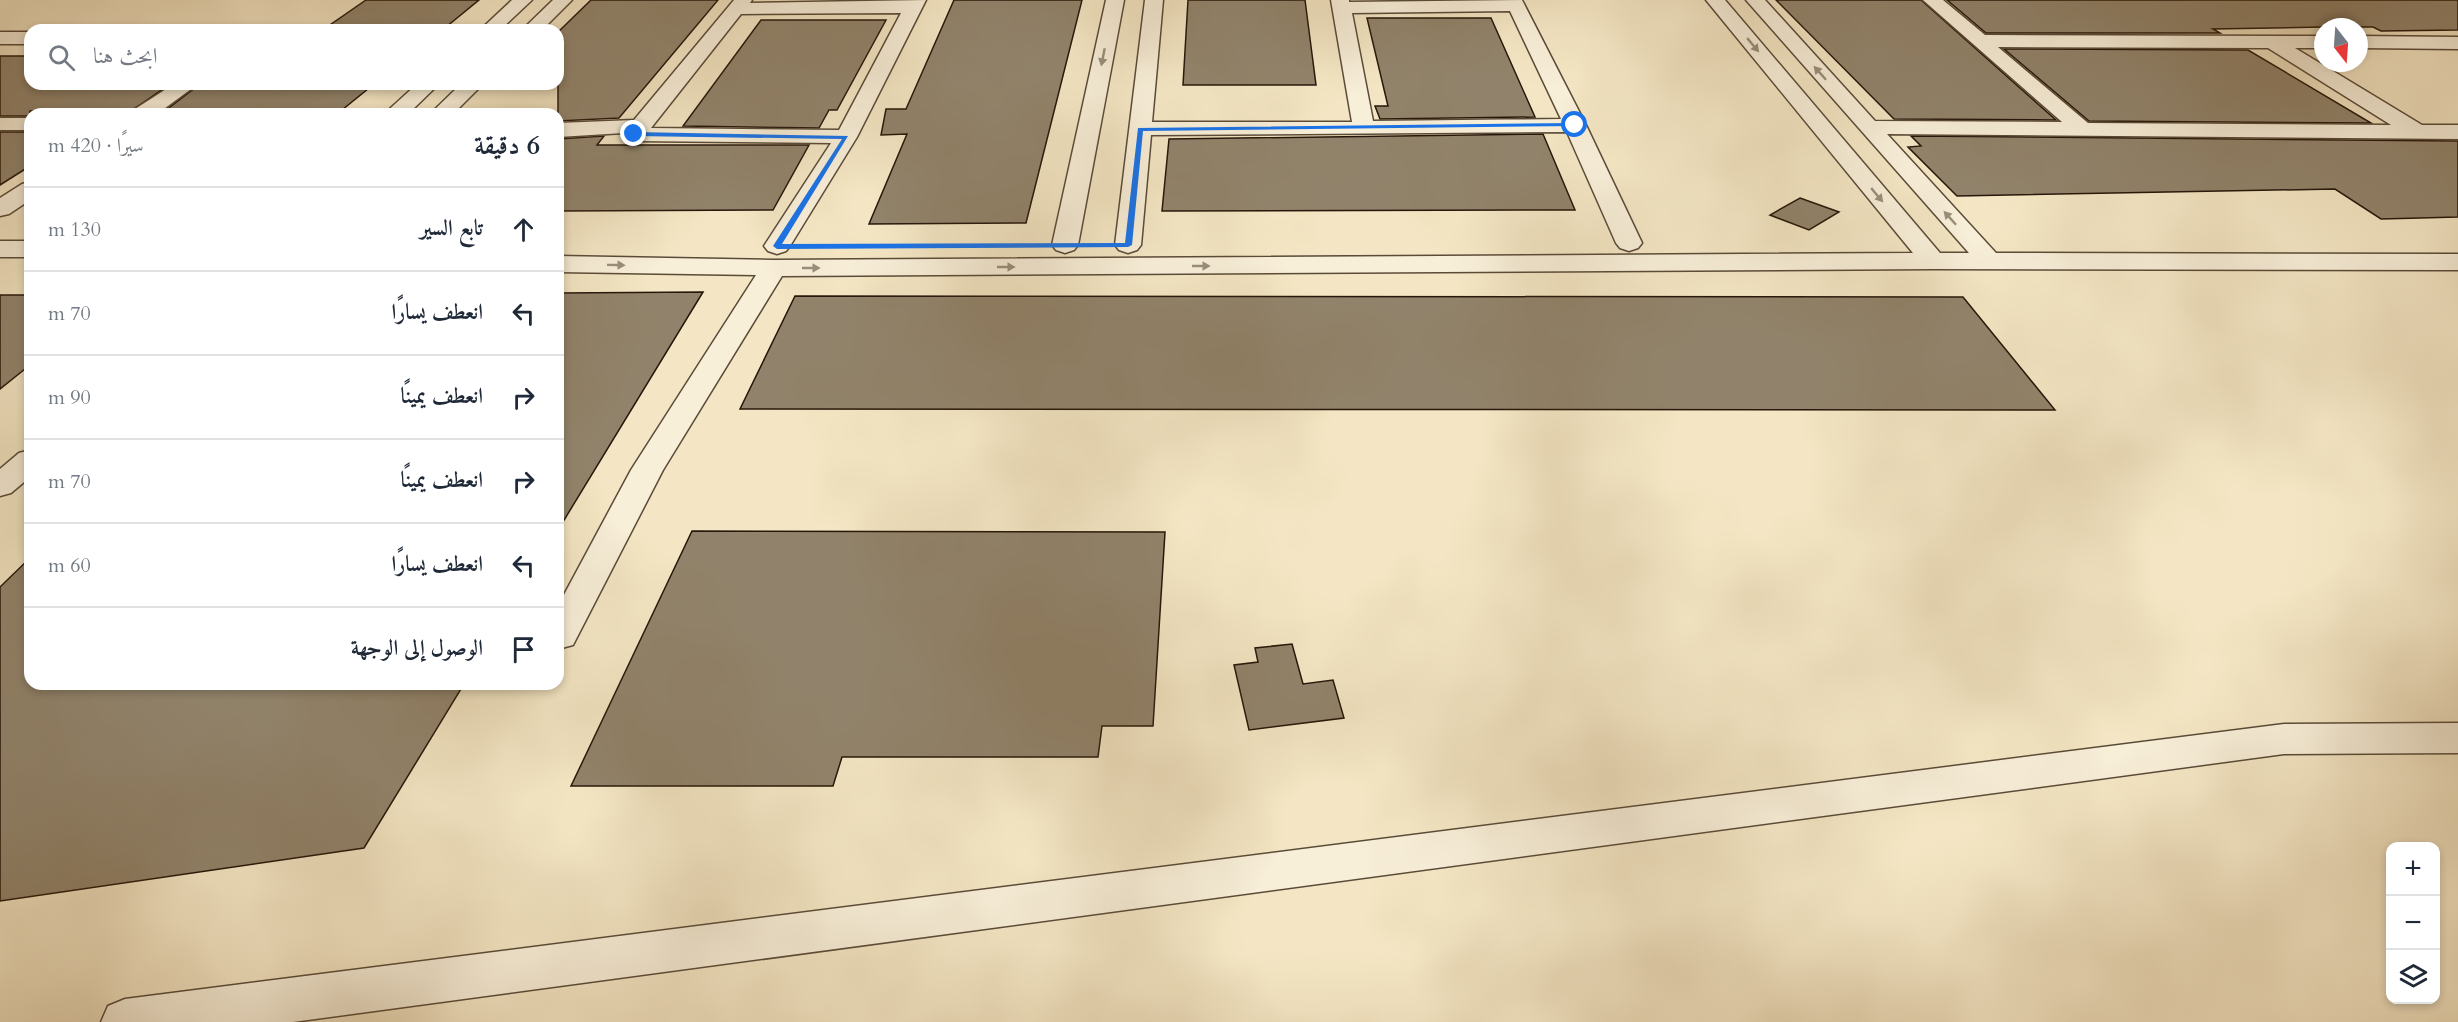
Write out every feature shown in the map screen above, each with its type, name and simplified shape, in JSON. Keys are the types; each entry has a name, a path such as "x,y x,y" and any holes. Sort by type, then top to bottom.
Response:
{"street":[{"path":"496,24 523,0"},
{"path":"537,24 563,0"},
{"path":"1065,245 1115,0"},
{"path":"1128,245 1154,0"},
{"path":"1715,0 1933,261"},
{"path":"1755,0 1990,262"},
{"path":"1932,0 2083,129"},
{"path":"1364,128 1340,4 1514,3 1575,125 1629,243"},
{"path":"564,628 647,470 846,137 915,4 740,4 634,134 846,137"},
{"path":"0,38 24,38"},
{"path":"1980,41 2314,42"},
{"path":"2272,42 2417,132"},
{"path":"2368,42 2458,43"},
{"path":"151,108 179,90"},
{"path":"402,108 422,90"},
{"path":"447,108 467,90"},
{"path":"0,124 24,124"},
{"path":"1140,129 1575,125"},
{"path":"564,130 641,126"},
{"path":"1868,127 2458,132"},
{"path":"0,209 24,193"},
{"path":"564,264 1065,245 2458,240"},
{"path":"564,247 776,257 2458,262"},
{"path":"0,249 24,249"},
{"path":"0,486 24,465"},
{"path":"125,1022 2284,739 2458,738"}],"building":[{"path":"366,0 479,0 450,24 331,24"},
{"path":"591,0 718,0 619,118 564,121 564,108 558,108 558,90 564,90 564,26"},
{"path":"954,0 1082,0 1026,223 869,224 907,134 881,135 886,109 906,109"},
{"path":"1188,0 1305,0 1316,85 1183,85"},
{"path":"1776,0 1921,0 2056,120 1894,119"},
{"path":"1947,0 2458,0 2458,30 2381,31 2368,27 2368,18 2314,18 2314,27 2213,29 2220,33 1986,33"},
{"path":"1367,18 1491,18 1535,117 1380,119 1375,106 1388,106"},
{"path":"761,20 886,20 837,110 829,110 819,128 683,126"},
{"path":"2004,49 2248,50 2371,123 2089,121"},
{"path":"0,56 24,56 24,90 161,90 135,108 24,108 24,116 0,116"},
{"path":"192,90 367,90 344,108 169,108"},
{"path":"0,132 24,132 24,170 0,185"},
{"path":"1543,134 1575,210 1162,211 1169,139"},
{"path":"604,136 597,145 809,145 773,210 564,211 564,139"},
{"path":"1911,136 2458,141 2458,217 2381,219 2335,189 1957,196 1908,147 1921,146"},
{"path":"1800,198 1839,212 1809,230 1770,215"},
{"path":"703,292 564,520 564,293"},
{"path":"0,295 24,295 24,370 0,389"},
{"path":"795,296 1963,297 2055,410 740,409"},
{"path":"692,531 1165,532 1153,726 1102,726 1098,757 842,757 833,786 571,786"},
{"path":"24,564 24,690 460,690 364,848 0,901 0,587"},
{"path":"1292,644 1303,684 1333,680 1344,718 1249,730 1234,665 1258,662 1255,648"}],"route":[{"path":"634,134 846,137 777,246 1128,245 1140,129 1575,125"}]}
